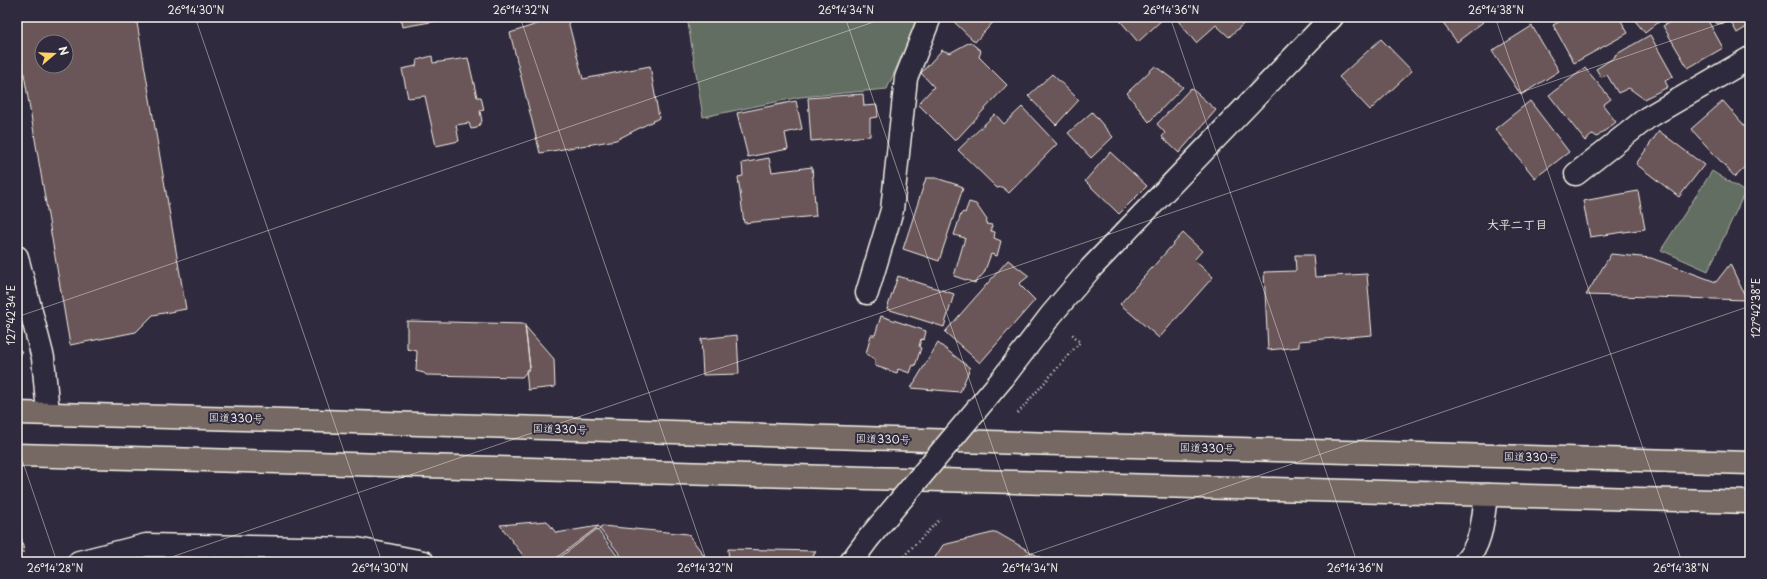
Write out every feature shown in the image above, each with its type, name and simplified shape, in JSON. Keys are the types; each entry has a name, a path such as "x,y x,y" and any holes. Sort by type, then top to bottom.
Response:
{"highway":[{"name":"国道330号","path":"17,413 1750,463"},
{"path":"17,455 1750,502"}],"street":[{"path":"867,293 892,210 906,78 930,17"},
{"path":"851,562 868,539 1003,378 1051,315 1091,268 1332,17"},
{"path":"1576,174 1647,118 1750,58"},
{"path":"17,257 43,358 48,413"},
{"path":"1465,562 1474,552 1482,526 1486,495"},
{"path":"79,562 146,545 357,550 423,562"}],"path":[{"path":"1017,415 1080,342"},
{"path":"898,562 940,519"}],"green space":[{"path":"687,17 919,17 887,89 800,97 703,117"},
{"path":"1712,171 1745,192 1708,271 1661,250"}],"building":[{"path":"17,17 136,17 186,309 153,315 136,332 70,345 17,33"},
{"path":"400,17 459,17 402,27"},
{"path":"558,17 567,17 583,79 650,66 659,118 616,140 540,153 510,33"},
{"path":"949,17 998,17 975,42"},
{"path":"1117,17 1165,17 1138,42"},
{"path":"1175,17 1251,17 1229,37 1216,25 1196,43"},
{"path":"1438,17 1479,17 1483,22 1457,42"},
{"path":"1568,17 1619,17 1628,33 1574,63 1553,25"},
{"path":"1632,17 1665,17 1645,33"},
{"path":"1679,17 1706,17 1723,48 1688,68 1663,26"},
{"path":"1713,17 1750,17 1750,25 1737,33 1731,22 1717,24"},
{"path":"1532,26 1559,71 1521,95 1492,51"},
{"path":"1650,35 1673,76 1665,81 1668,87 1644,99 1629,88 1618,93 1607,75 1601,77 1596,69 1615,57 1615,55"},
{"path":"1381,39 1412,71 1370,110 1339,77"},
{"path":"970,42 981,51 979,57 1007,85 955,141 918,104 934,87 921,73 942,50 950,53"},
{"path":"432,56 433,63 468,58 477,97 481,97 484,110 480,111 482,121 477,128 471,129 469,123 456,125 459,141 436,146 425,96 408,98 402,69 416,66 417,60"},
{"path":"1155,66 1183,87 1149,122 1127,93"},
{"path":"1585,68 1611,99 1603,105 1616,122 1597,137 1593,134 1585,141 1549,95"},
{"path":"1052,74 1079,100 1056,125 1028,96"},
{"path":"1191,88 1216,110 1179,153 1162,137 1165,133 1157,124"},
{"path":"863,94 864,106 877,105 878,117 870,118 870,136 811,141 808,98"},
{"path":"796,101 802,129 785,133 788,149 748,157 737,113"},
{"path":"1530,101 1569,152 1535,178 1495,129"},
{"path":"1723,101 1750,132 1750,163 1735,177 1691,129"},
{"path":"1022,107 1057,144 1009,193 1002,187 997,188 958,150 995,114 1004,124"},
{"path":"1092,112 1113,137 1091,158 1068,133"},
{"path":"1659,131 1704,165 1679,197 1636,164"},
{"path":"1110,152 1147,186 1119,214 1085,181"},
{"path":"769,158 772,172 812,167 816,216 744,223 738,177 743,176 742,163"},
{"path":"926,178 936,178 963,188 939,261 903,249"},
{"path":"1638,191 1645,229 1590,237 1583,201"},
{"path":"969,202 976,204 987,220 986,224 992,225 991,231 995,232 994,238 1001,241 997,256 991,254 984,273 975,283 954,276 965,238 954,235 961,214 963,212 965,213"},
{"path":"1183,233 1202,251 1194,260 1213,277 1159,338 1120,304"},
{"path":"1611,254 1651,258 1716,282 1730,264 1747,300 1586,295"},
{"path":"1295,255 1313,255 1315,277 1367,274 1372,335 1299,341 1299,347 1268,350 1264,272 1296,271"},
{"path":"1008,260 1029,276 1019,284 1035,300 980,363 945,332"},
{"path":"898,276 954,294 944,327 887,309"},
{"path":"881,316 926,331 924,340 921,339 919,347 921,348 915,366 913,365 910,373 898,369 897,373 875,366 875,359 866,354 871,335 875,335"},
{"path":"407,321 525,324 530,368 522,377 426,375 416,371 417,351 407,349"},
{"path":"525,326 554,359 555,387 528,390 526,370 530,368"},
{"path":"737,335 739,374 703,375 701,339"},
{"path":"938,343 970,368 960,392 911,388"},
{"path":"17,346 22,352 17,362"},
{"path":"547,521 556,533 599,526 551,562 528,562 500,525"},
{"path":"602,526 688,534 709,562 626,562 599,528"},
{"path":"597,529 622,562 554,562"},
{"path":"17,530 20,530 24,552 17,553"},
{"path":"996,532 1048,562 932,562 943,545"},
{"path":"728,549 816,551 810,562 729,562"}],"district":[{"name":"大平二丁目","path":"1517,225"}]}
